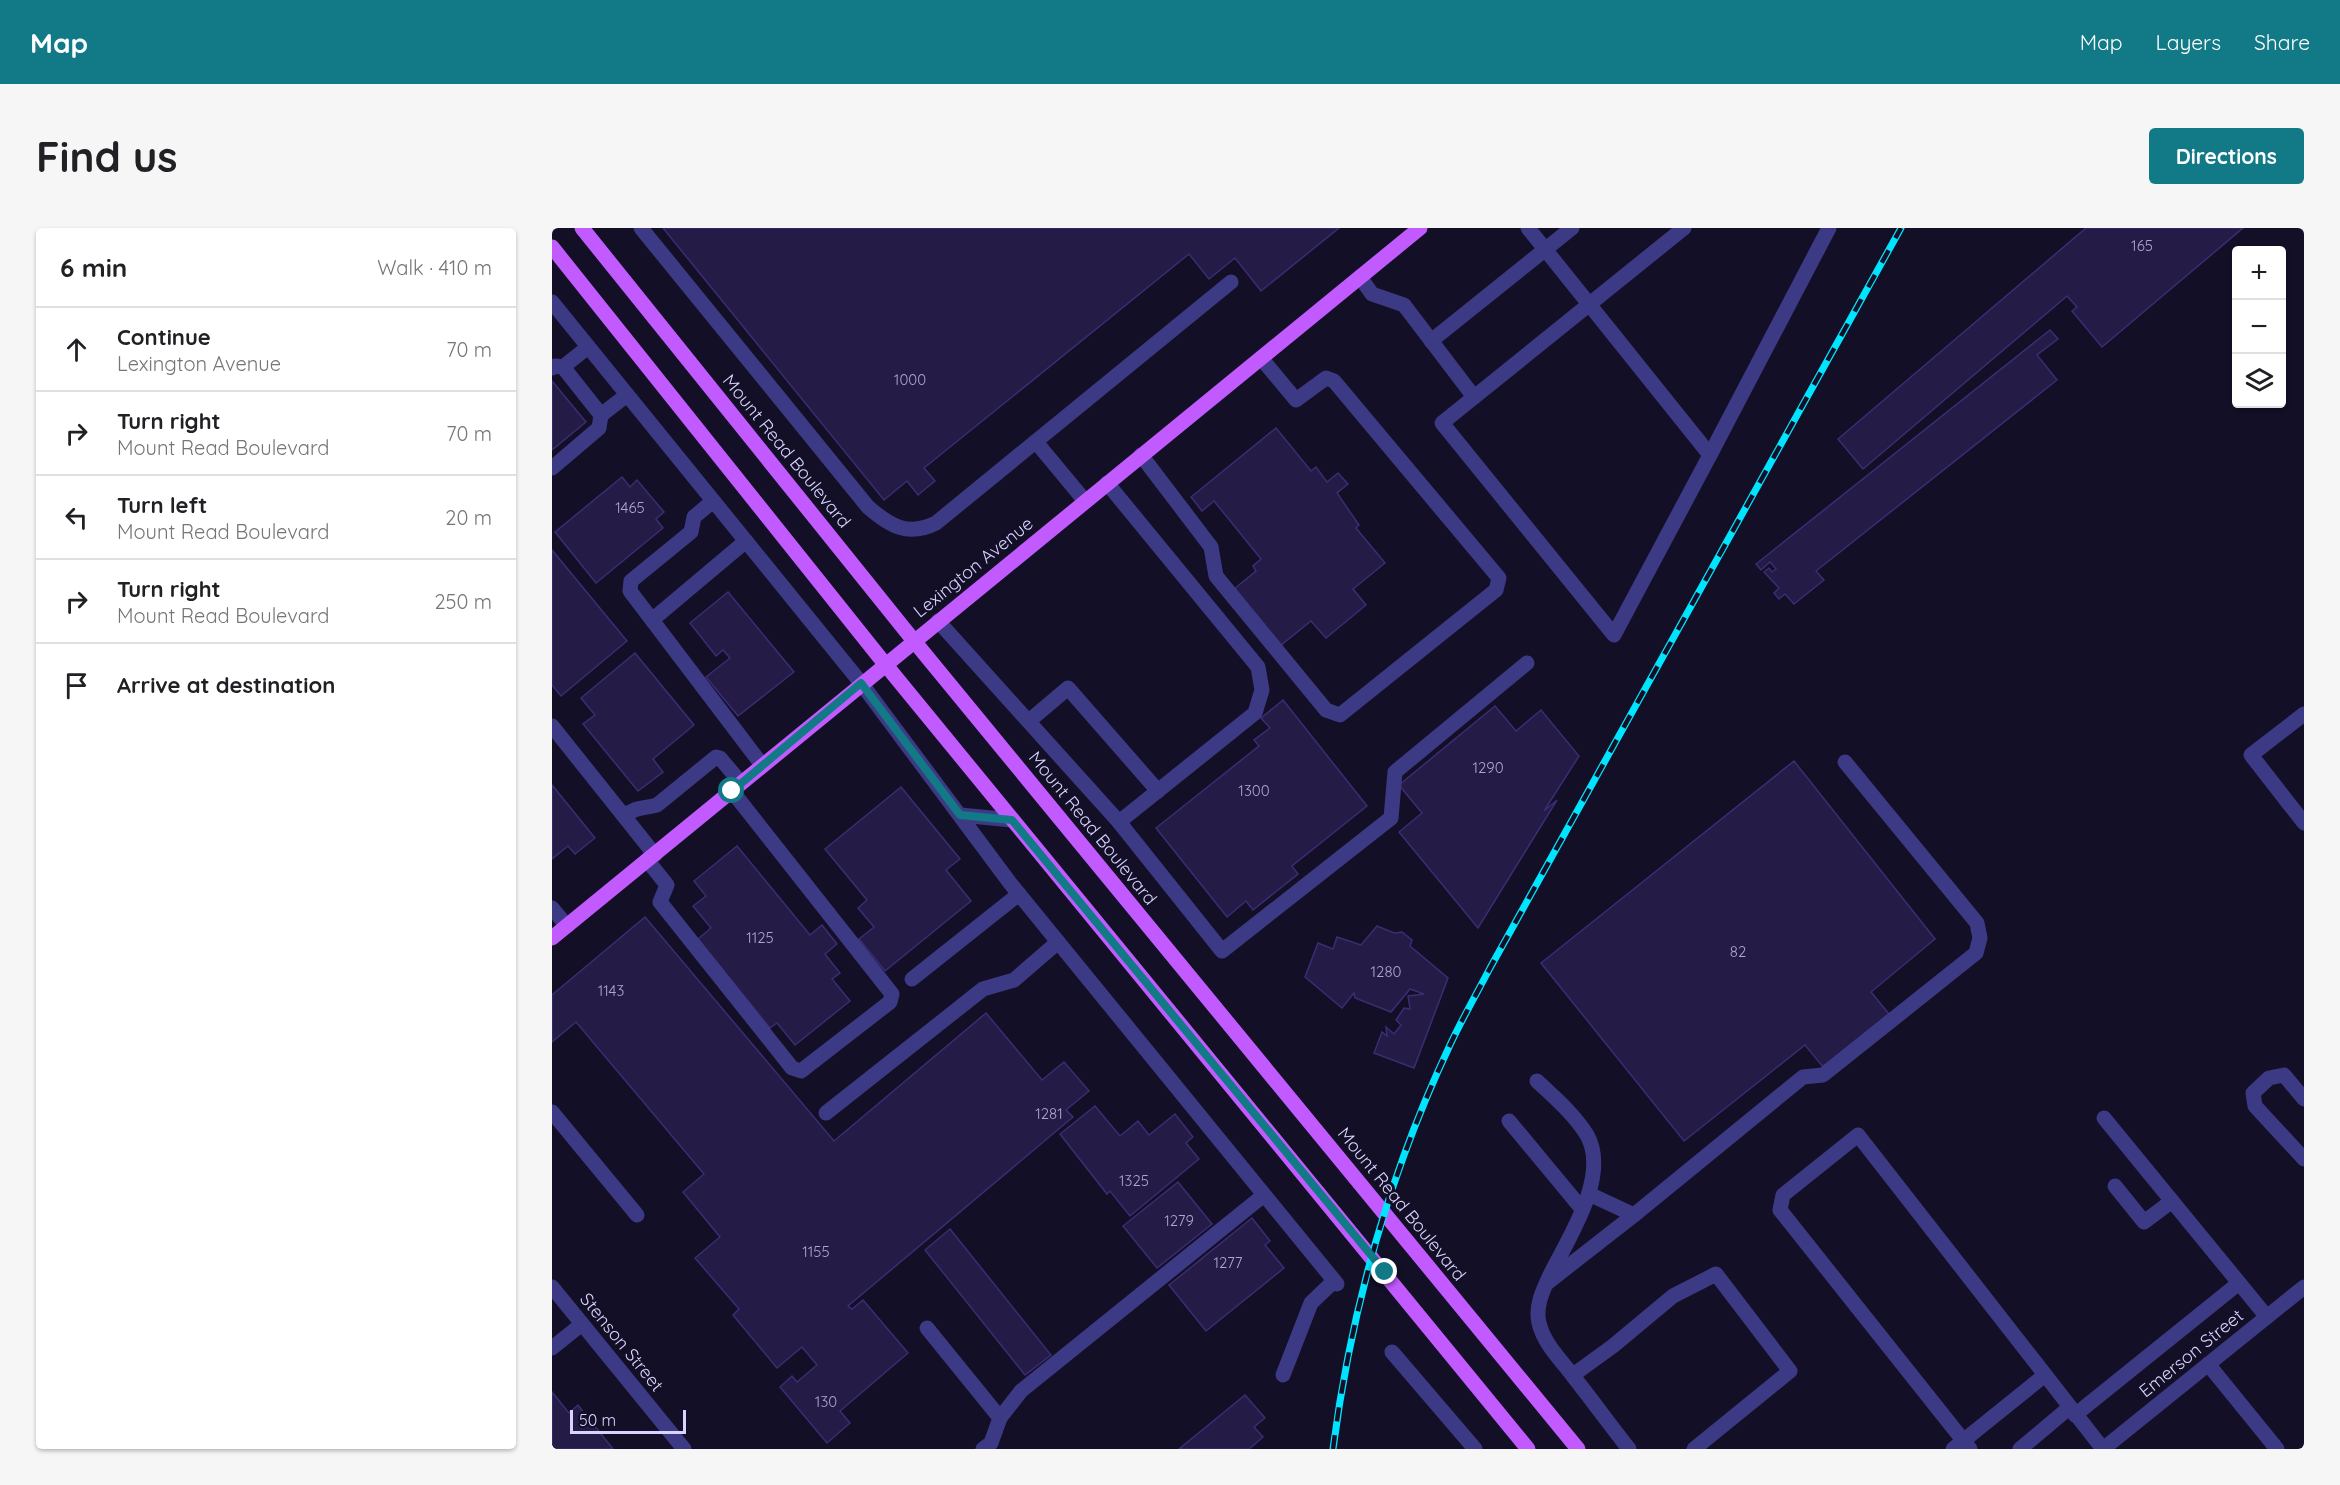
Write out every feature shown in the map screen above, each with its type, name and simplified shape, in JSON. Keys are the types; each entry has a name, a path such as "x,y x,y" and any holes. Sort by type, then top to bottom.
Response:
{"main road":[{"name":"Mount Read Boulevard","path":"582,228 914,641 1578,1449"},
{"name":"Lexington Avenue","path":"552,938 1420,228"},
{"path":"552,248 885,664 1378,1263 1528,1449"}],"street":[{"path":"641,228 868,507 883,520 901,529 921,531 936,523 1231,282"},
{"path":"1528,228 1710,455"},
{"path":"1431,340 1572,228"},
{"path":"1684,228 1588,303 1443,423 1614,635 1829,228"},
{"path":"1360,277 1372,294 1404,305 1474,398"},
{"path":"555,312 588,347 861,683 1019,894 1335,1282 1311,1303 1282,1376"},
{"path":"588,347 558,368 601,415"},
{"path":"1141,455 1211,547 1216,576 1326,710 1340,714 1496,590 1499,578 1334,381 1326,378 1296,400 1261,358"},
{"path":"552,468 599,428 601,415 627,395"},
{"path":"1036,442 1085,501"},
{"path":"1107,483 1258,667 1262,690 1255,713 1119,822"},
{"path":"713,501 694,517 691,532 631,581 630,591 762,765"},
{"path":"652,620 746,541"},
{"path":"938,621 1119,822 1222,951 1391,818 1395,772 1527,663"},
{"path":"1029,721 1068,688 1158,791"},
{"path":"2304,714 2251,754 2304,823"},
{"path":"552,726 624,816 651,857 667,885 660,902 792,1068 801,1071 890,1002 892,994 737,787 720,758 716,757 657,805 647,808 639,807 624,816"},
{"path":"1547,1283 1803,1077 1823,1075 1976,953 1980,938 1977,923 1845,762"},
{"path":"960,815 1012,820"},
{"path":"912,979 1019,894"},
{"path":"552,908 567,926"},
{"path":"826,1113 983,989 1014,980 1058,942"},
{"path":"2304,1099 2284,1075 2269,1078 2253,1093 2255,1106 2304,1159"},
{"path":"1537,1082 1565,1107 1587,1136 1594,1153 1595,1172 1589,1194 1538,1305 1539,1322 1545,1339 1629,1449"},
{"path":"552,1112 638,1215"},
{"path":"2104,1118 2266,1317"},
{"path":"1509,1121 1582,1209"},
{"path":"2045,1375 1962,1446 1780,1210 1783,1195 1858,1134 2103,1449"},
{"path":"2115,1186 2145,1222 2172,1201"},
{"path":"1589,1194 1634,1215"},
{"path":"983,1449 991,1443 1000,1418 1021,1391 1264,1195"},
{"path":"1573,1375 1613,1346 1674,1296 1716,1274 1791,1371 1694,1449"},
{"path":"2020,1449 2239,1282"},
{"name":"Stenson Street","path":"552,1287 684,1449"},
{"name":"Emerson Street","path":"2103,1449 2304,1287"},
{"path":"552,1348 582,1324"},
{"path":"927,1328 1000,1418"},
{"path":"1392,1352 1475,1449"},
{"path":"2208,1364 2277,1449"}],"building":[{"path":"663,228 1339,228 1261,291 1235,258 1209,279 1189,254 924,468 935,481 918,495 907,481 884,500"},
{"path":"2086,228 2243,228 2102,347 2072,311 2077,307 2067,296 1863,469 1838,439"},
{"path":"2050,330 2058,339 2037,355 2057,380 1816,571 1824,580 1794,604 1785,594 1779,599 1774,593 1779,588 1764,572 1769,568 1772,572 1776,569 1770,562 1761,570 1756,564"},
{"path":"552,381 586,422 552,450"},
{"path":"1276,428 1311,471 1316,467 1327,482 1338,473 1348,484 1337,493 1359,525 1356,528 1385,563 1353,589 1366,605 1326,638 1311,621 1280,646 1234,589 1256,571 1253,566 1261,559 1214,501 1202,511 1191,497"},
{"path":"622,477 630,487 637,480 664,512 656,519 663,528 596,583 555,532"},
{"path":"552,550 627,641 561,696 552,685"},
{"path":"728,592 794,672 738,716 706,677 730,658 723,650 716,656 690,623"},
{"path":"635,653 694,725 653,759 663,772 638,791 583,724 595,715 581,698"},
{"path":"1283,700 1367,806 1292,866 1298,874 1253,910 1246,901 1227,917 1156,828 1259,746 1254,740 1270,728 1261,718"},
{"path":"1495,706 1516,731 1541,710 1579,756 1544,811 1557,800 1478,928 1399,832 1422,813 1399,785"},
{"path":"1794,761 1935,939 1871,992 1889,1014 1823,1067 1805,1045 1684,1141 1541,963"},
{"path":"552,785 595,838 575,854 568,846 552,859"},
{"path":"901,787 960,859 946,870 971,901 885,971 859,939 874,927 858,908 867,900 825,849"},
{"path":"737,846 810,935 822,925 837,944 825,954 840,973 832,979 850,1001 795,1045 777,1023 770,1028 698,939 711,928 693,906 706,896 694,881"},
{"path":"645,917 834,1141 986,1013 1042,1080 1064,1062 1089,1091 1066,1110 1073,1117 848,1306 852,1309 863,1300 908,1353 840,1411 850,1423 827,1443 780,1387 792,1376 797,1382 817,1365 802,1347 777,1368 733,1315 739,1309 695,1258 720,1237 683,1192 704,1174 576,1022 552,1042 552,995"},
{"path":"1377,926 1394,933 1402,932 1412,940 1410,946 1448,978 1414,1068 1374,1053 1382,1032 1387,1036 1386,1027 1394,1034 1401,1025 1396,1020 1404,1008 1410,1009 1408,996 1424,994 1410,989 1391,1012 1355,998 1354,993 1342,1008 1305,977 1318,943 1333,949 1337,937 1361,945"},
{"path":"1095,1106 1120,1136 1138,1121 1149,1135 1175,1114 1193,1137 1186,1143 1199,1159 1130,1216 1110,1191 1107,1194 1060,1134"},
{"path":"1178,1182 1212,1224 1157,1268 1123,1226"},
{"path":"1252,1218 1270,1241 1265,1245 1284,1268 1206,1331 1169,1285"},
{"path":"950,1229 1051,1355 1025,1375 925,1250"},
{"path":"552,1392 569,1413 578,1405 613,1449 552,1449"},
{"path":"1245,1395 1265,1418 1254,1427 1263,1437 1249,1449 1179,1449"}],"railway":[{"path":"1333,1449 1350,1345 1376,1242 1409,1142 1450,1045 1490,968 1901,228"}],"route":[{"path":"732,791 861,683 960,815 1012,820 1385,1272"}]}
